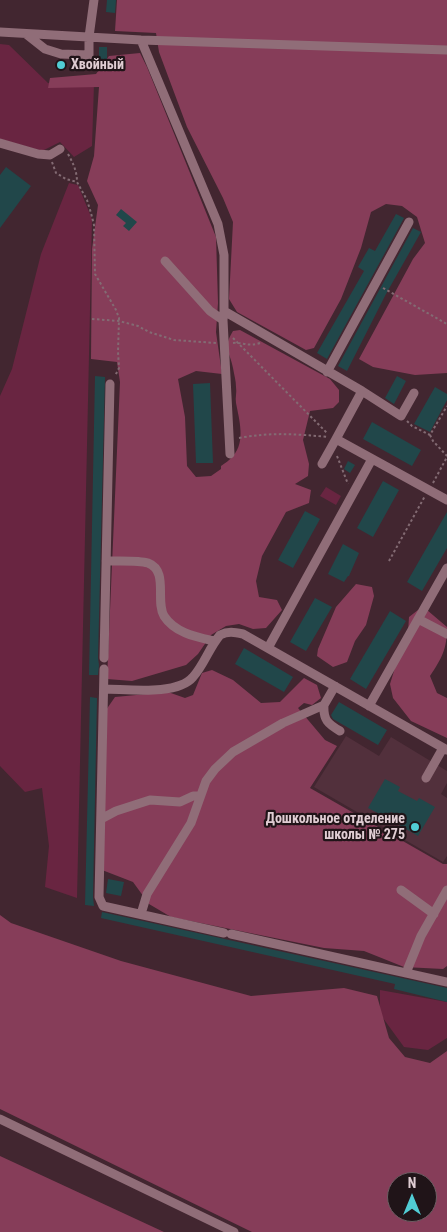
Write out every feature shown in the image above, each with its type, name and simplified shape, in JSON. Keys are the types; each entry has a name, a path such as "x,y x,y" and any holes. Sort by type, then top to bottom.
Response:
{"street":[{"path":"26,33 46,49 61,54 89,55 89,36 94,0"},
{"path":"0,32 141,40 447,50"},
{"path":"141,40 218,224 224,255 224,344 230,454"},
{"path":"0,143 38,154 50,155 60,150"},
{"path":"327,372 409,222"},
{"path":"165,261 210,311 277,342 401,416 414,393"},
{"path":"104,658 110,384"},
{"path":"322,464 362,391"},
{"path":"335,442 372,459 447,500"},
{"path":"268,648 372,459"},
{"path":"106,560 148,563 154,567 159,574 161,605 164,616 182,632 214,641"},
{"path":"370,706 447,568"},
{"path":"418,619 447,634"},
{"path":"104,689 160,689 185,684 194,677 214,641 220,635 227,631 243,634 445,749 426,778"},
{"path":"104,669 99,897 103,906 447,982"},
{"path":"335,686 324,705 323,714 331,725 340,731"},
{"path":"141,914 147,894 191,823 206,781 215,768 233,752 283,723 324,705"},
{"path":"101,819 116,811 150,800 180,802 193,796 200,796"},
{"path":"401,890 434,914"},
{"path":"406,973 421,936 447,890"},
{"path":"0,1119 234,1232"}],"path":[{"path":"60,150 67,154 72,162 77,174 77,182 87,200 94,225 95,274 116,310 119,321 119,368 110,384"},
{"path":"50,155 56,173 66,179 77,182"},
{"path":"374,283 447,324"},
{"path":"92,319 119,321 174,340 224,344 238,343 250,346 260,343 277,342"},
{"path":"224,319 238,343 332,437 279,433 261,434 229,440"},
{"path":"430,435 447,406"},
{"path":"443,413 447,415"},
{"path":"389,561 447,456 430,435 412,426 401,416"},
{"path":"335,442 343,475 353,494"}],"shaded area":[{"path":"117,0 447,0 447,373 415,375 373,367 359,359 413,259 425,243 417,217 402,206 386,204 371,212 361,248 341,299 314,348 306,350 237,312 229,299 233,222 187,127 159,52 156,33 115,31"},
{"path":"0,44 9,45 48,83 94,84 92,146 74,157 60,142 42,151 0,139"},
{"path":"140,53 216,237 218,303 216,332 222,374 196,371 178,379 185,417 187,466 196,477 211,476 221,469 221,466 237,450 240,437 240,423 236,401 236,382 227,346 233,331 240,330 330,379 339,390 339,402 333,408 310,411 303,440 309,464 308,476 295,484 311,490 309,503 286,512 262,556 256,581 259,597 277,600 282,610 266,628 253,629 239,624 226,626 211,635 198,654 186,665 132,681 107,679 120,382 117,362 91,359 92,249 98,205 87,181 94,156 99,87 48,88 50,78 96,74 109,56"},
{"path":"69,183 78,185 92,219 77,898 45,887 49,846 42,788 25,792 0,766 0,396 12,369 41,254"},
{"path":"326,487 341,496 336,505 320,496"},
{"path":"356,584 372,587 374,596 366,625 355,641 347,662 333,667 317,656 318,649 336,607"},
{"path":"418,610 427,610 447,627 443,653 430,676 437,693 447,698 447,738 411,721 393,698 390,684 408,633 409,617"},
{"path":"212,670 233,680 261,703 280,702 304,678 317,685 321,698 312,705 304,703 298,708 325,740 337,746 310,788 443,864 447,864 447,966 443,969 404,967 364,951 324,948 171,917 149,904 133,882 102,870 106,710 115,697 168,692 185,698 193,695 202,673"},
{"name":"Дошкольное отделение школы № 275","path":"346,736 379,756 391,737 447,771 447,783 441,794 447,798 447,856 443,862 314,787"},
{"path":"0,915 11,923 121,961 251,996 344,988 377,996 389,1038 405,1057 430,1063 447,1051 447,1232 252,1232 0,1109"},
{"path":"380,990 447,1002 447,1038 428,1050 404,1047 380,1014"},
{"path":"0,1156 164,1232 0,1232"}],"building":[{"path":"107,0 116,0 115,13 106,12"},
{"path":"99,47 107,47 107,59 99,59"},
{"path":"6,167 31,186 0,228 0,175"},
{"path":"121,209 137,222 129,231 123,226 126,223 116,215"},
{"path":"396,214 404,218 327,359 317,353 364,271 358,267 369,248 375,251"},
{"path":"413,228 421,232 386,294 347,371 338,366"},
{"path":"95,376 105,377 99,665 98,675 89,675"},
{"path":"397,376 406,381 394,404 385,398"},
{"path":"210,383 213,463 196,463 193,384"},
{"path":"435,387 447,394 447,400 430,432 414,424"},
{"path":"372,422 421,450 412,466 363,439"},
{"path":"348,461 355,465 350,473 344,469"},
{"path":"383,481 399,490 373,537 357,528"},
{"path":"305,511 320,519 293,568 278,560"},
{"path":"447,512 447,548 422,591 407,582"},
{"path":"343,544 359,553 349,576 344,582 328,574"},
{"path":"315,598 332,607 306,651 290,642"},
{"path":"390,611 406,621 366,689 350,679"},
{"path":"244,648 293,677 284,692 235,664"},
{"path":"90,697 97,698 94,906 85,905"},
{"path":"339,702 387,730 378,745 333,719 331,715"},
{"path":"385,779 400,787 398,791 417,801 419,798 435,807 418,836 399,825 403,819 391,812 387,818 368,808"},
{"path":"108,879 124,882 121,896 106,893"},
{"path":"102,912 447,988 447,1002 394,989 395,984 101,918"}],"place":[{"name":"Хвойный","path":"61,65"},
{"name":"Дошкольное отделение школы № 275","path":"415,827"}]}
